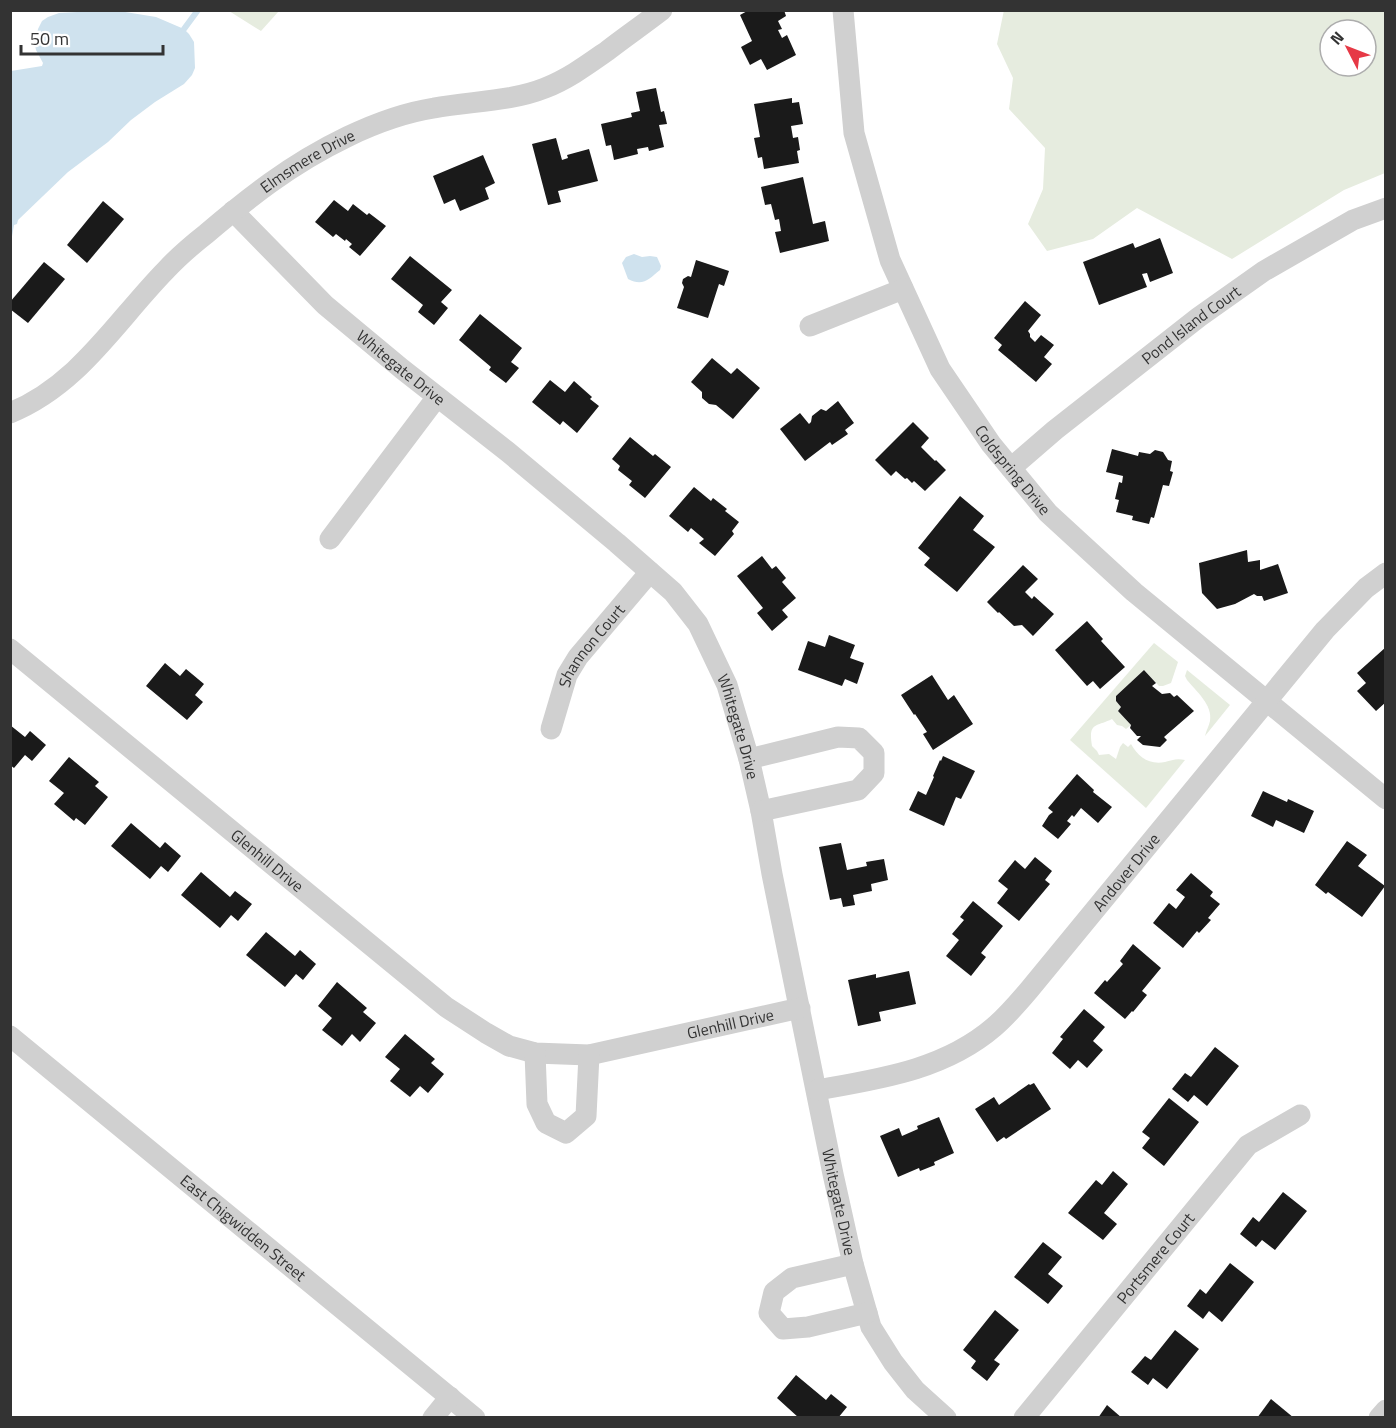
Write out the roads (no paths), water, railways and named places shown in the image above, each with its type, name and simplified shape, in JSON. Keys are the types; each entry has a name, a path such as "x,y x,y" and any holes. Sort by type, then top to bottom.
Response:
{"street":[{"name":"Elmsmere Drive","path":"10,413 53,390 73,374 166,269 233,211 300,162 360,131 410,113 528,94 547,87 573,75 662,10"},
{"name":"Coldspring Drive","path":"843,10 854,133 890,260 940,369 991,444 1048,513 1125,585 1386,799"},
{"name":"Pond Island Court","path":"1011,468 1055,430 1198,317 1264,271 1353,220 1386,208"},
{"name":"Whitegate Drive","path":"233,211 325,305 618,543 673,592 698,624 727,685 749,759 853,1264 871,1327 892,1362 915,1390 946,1418"},
{"path":"810,326 903,288"},
{"path":"330,539 437,397"},
{"name":"Shannon Court","path":"551,729 567,675 578,657 650,572"},
{"name":"Andover Drive","path":"817,1090 887,1077 937,1062 968,1045 1011,1011 1325,630 1366,588 1386,573"},
{"name":"Glenhill Drive","path":"10,649 446,1007 508,1046 535,1053 589,1055 800,1008"},
{"path":"749,759 838,737 859,738 874,753 874,773 858,790 761,811"},
{"name":"East Chigwidden Street","path":"10,1036 475,1418"},
{"path":"535,1053 537,1104 546,1123 566,1133 586,1116 589,1055"},
{"name":"Portsmere Court","path":"1024,1418 1248,1145 1300,1115"},
{"path":"853,1264 792,1278 774,1292 769,1313 783,1329 808,1327 867,1312"},
{"path":"433,1418 450,1397"},
{"path":"1379,1418 1386,1410"}],"water":[{"path":"113,10 156,17 184,29 194,42 195,68 192,75 184,84 131,120 108,142 68,172 18,220 14,225 11,242 11,71 42,66 43,63 35,45 38,29 42,21 48,17 59,13"},
{"path":"634,254 642,257 657,257 661,266 660,270 642,282 628,279 622,263 626,257"}],"waterway":[{"path":"184,29 198,10"}]}
